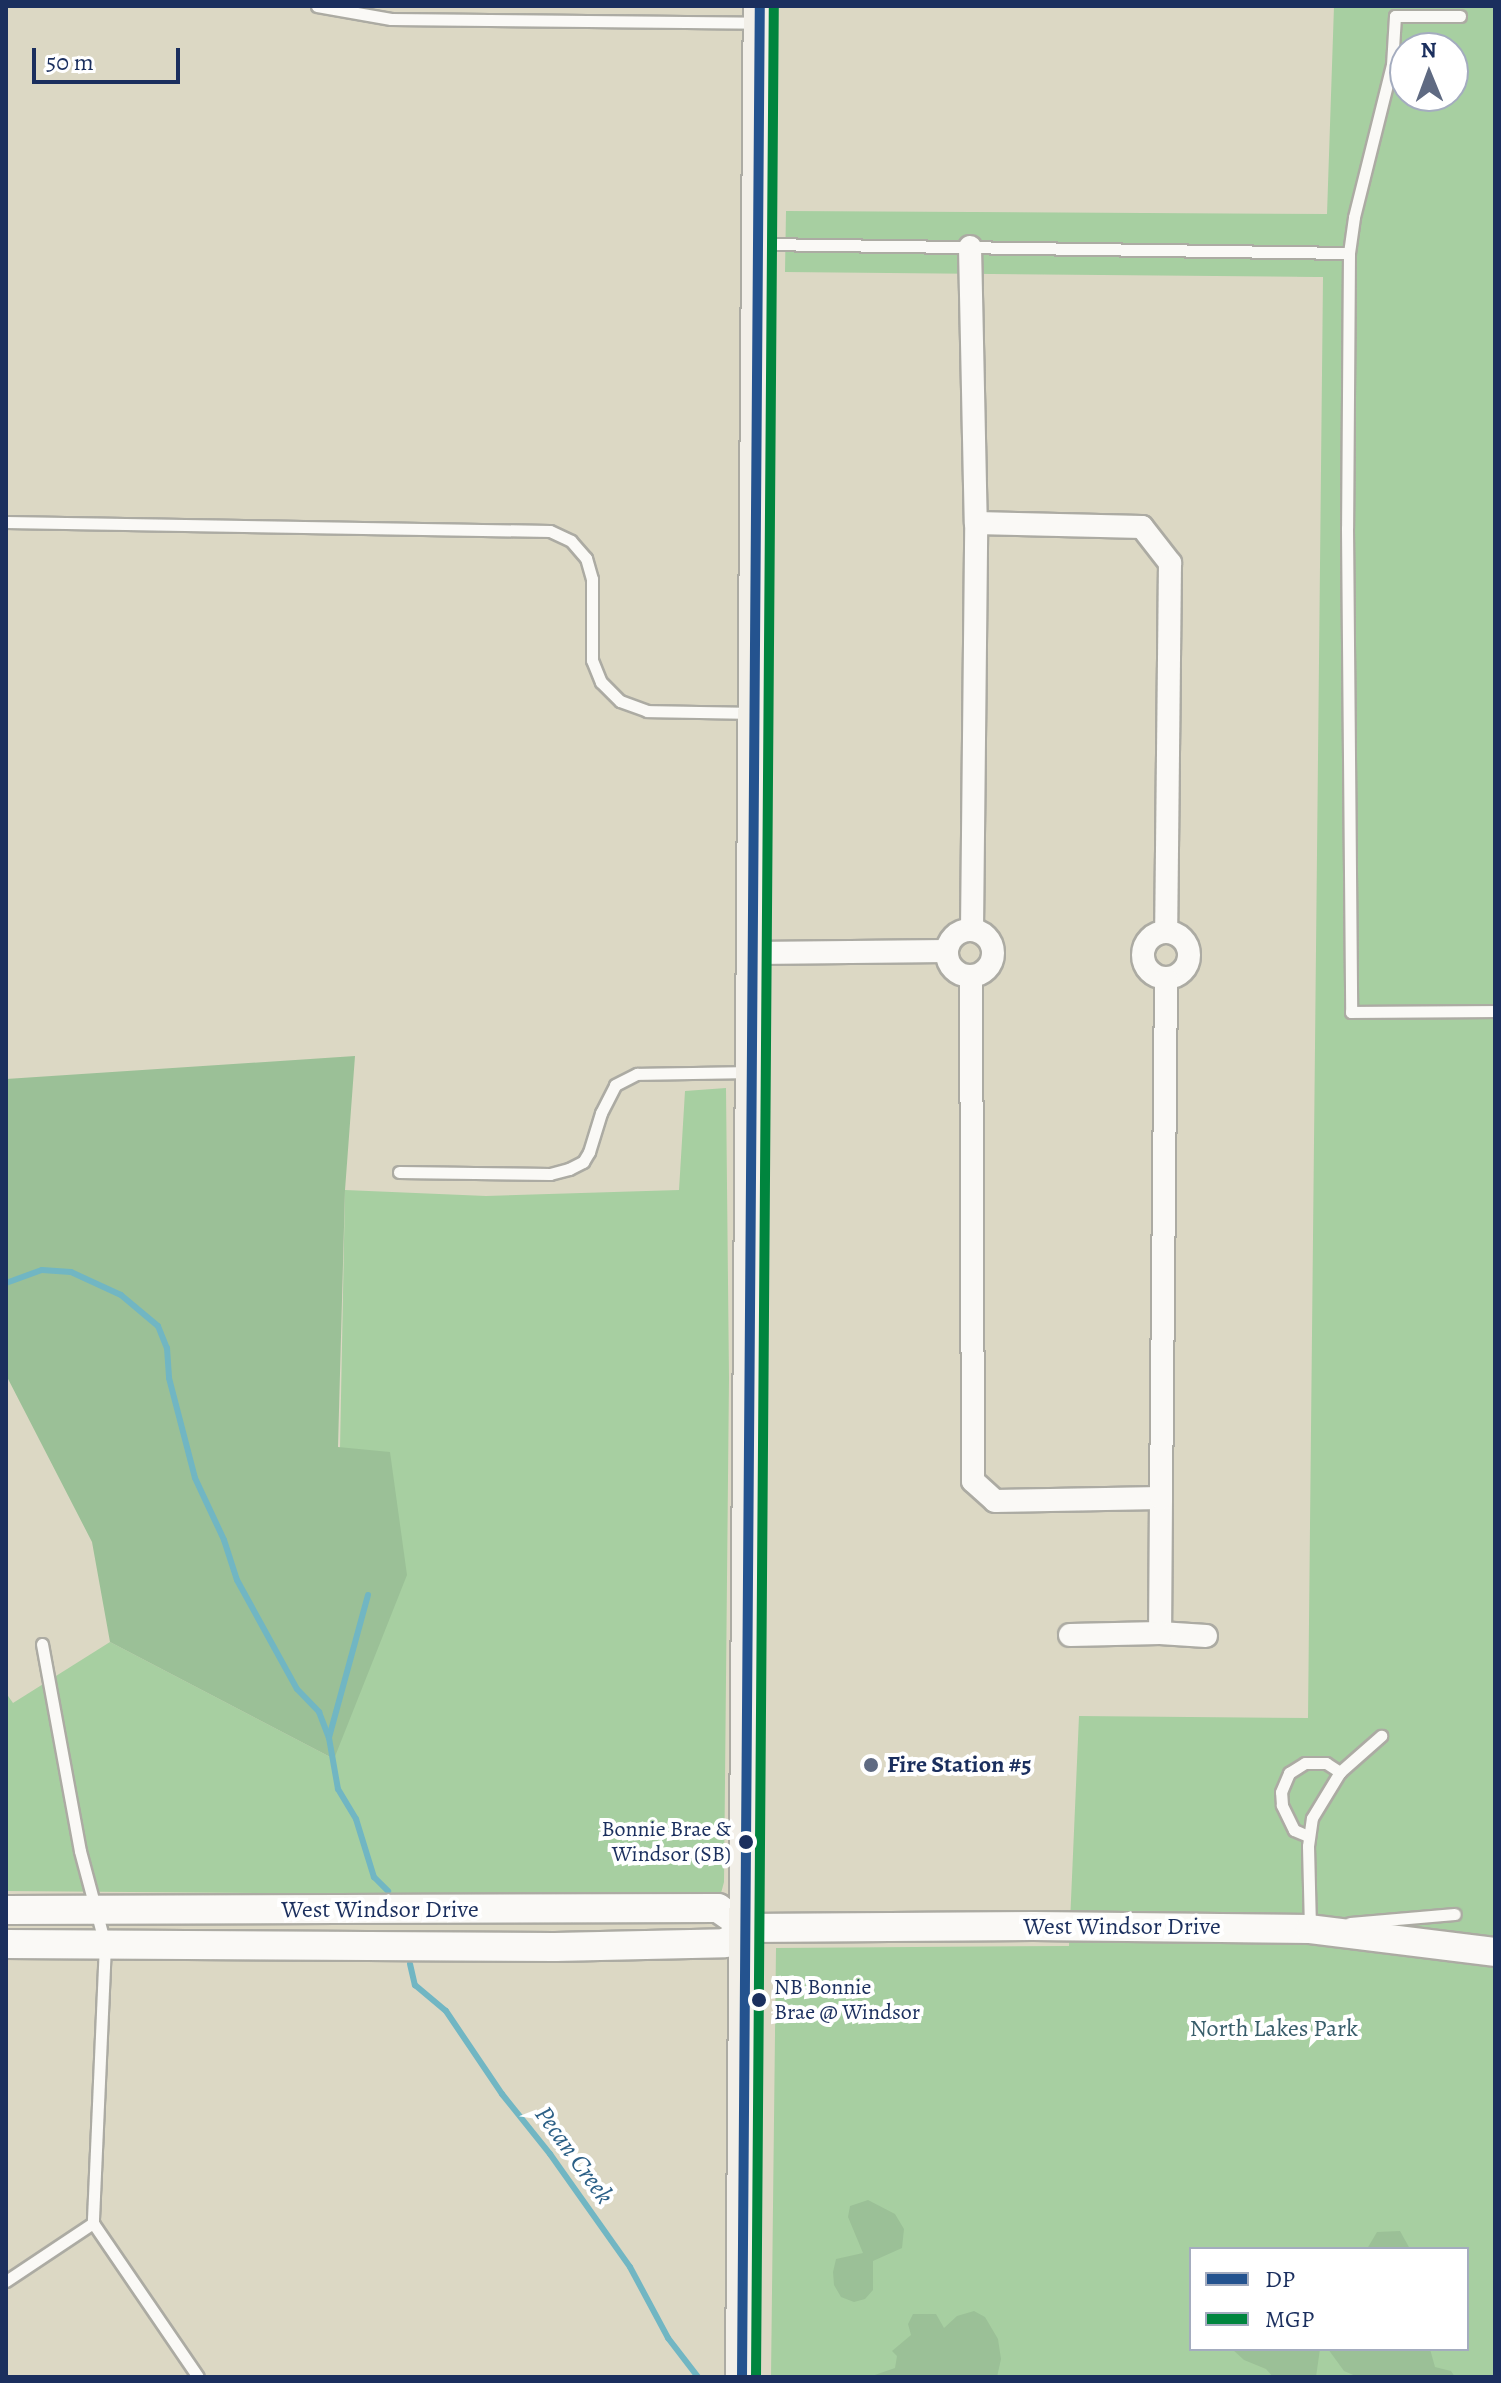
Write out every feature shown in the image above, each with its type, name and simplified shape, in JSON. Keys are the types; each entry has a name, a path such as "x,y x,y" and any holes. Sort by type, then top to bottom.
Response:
{"main road":[{"path":"742,2377 760,14"}],"street":[{"path":"970,247 976,523 972,930"},
{"path":"976,523 1142,527 1170,563 1166,932"},
{"path":"972,930 985,936 992,957 985,970 971,976 956,971 947,951 952,938 972,930"},
{"path":"1166,932 1181,937 1189,959 1181,973 1166,979 1147,969 1142,955 1147,941 1166,932"},
{"path":"754,953 947,951"},
{"path":"971,976 973,1481 995,1501 1161,1498"},
{"path":"1160,1633 1166,979"},
{"path":"1070,1635 1160,1633 1206,1636"},
{"name":"West Windsor Drive","path":"6,1910 718,1908 747,1928"},
{"name":"West Windsor Drive","path":"6,1944 555,1947 725,1943 747,1928 1310,1929 1495,1952"}],"lane":[{"path":"317,6 391,19 760,14"},
{"path":"1460,16 1395,16 1392,65 1365,168 1349,253 1351,1012 1495,1011"},
{"path":"758,244 1349,253"},
{"path":"6,522 550,531 571,541 586,558 592,579 592,660 601,682 620,701 647,711 755,713"},
{"path":"399,1172 550,1174 569,1169 583,1162 589,1152 601,1113 615,1085 637,1074 753,1072"},
{"path":"42,1644 95,1910 105,1944 93,2223 198,2377"},
{"path":"1381,1736 1340,1772 1318,1803 1308,1836 1310,1929 1395,1917 1455,1914"},
{"path":"1308,1836 1294,1830 1282,1805 1281,1792 1289,1773 1305,1763 1326,1763 1340,1772"},
{"path":"6,2281 93,2223"}],"green space":[{"name":"North Lakes Park","path":"1334,6 1495,6 1495,2377 771,2377 776,1948 1069,1946 1079,1716 1308,1718 1323,277 785,272 786,211 1327,214"},
{"path":"355,1056 345,1190 338,1447 390,1452 407,1575 334,1759 110,1642 92,1542 6,1375 6,1079"},
{"path":"726,1088 729,1378 724,1882 720,1897 6,1891 6,1693 13,1703 110,1642 334,1759 345,1190 486,1196 679,1190 685,1091"},
{"path":"868,2200 895,2214 904,2229 902,2248 873,2261 873,2290 865,2299 854,2302 841,2297 834,2285 833,2272 836,2259 863,2253 848,2217 850,2206"},
{"path":"1400,2231 1409,2247 1368,2247 1377,2232"},
{"path":"974,2311 985,2317 998,2339 1001,2359 997,2377 869,2377 895,2368 897,2356 892,2351 911,2335 908,2324 913,2314 936,2314 944,2328 957,2316"},
{"path":"1234,2351 1320,2351 1316,2377 1273,2377 1266,2369 1244,2360"},
{"path":"1329,2351 1431,2351 1435,2367 1451,2371 1455,2377 1358,2377 1344,2371"}],"waterway":[{"path":"6,1283 42,1270 71,1272 121,1295 158,1326 167,1348 169,1378 195,1478 224,1540 237,1580 297,1689 319,1712 329,1738"},
{"name":"Pecan Creek","path":"368,1595 329,1738 338,1789 356,1819 374,1877 388,1891"},
{"name":"Pecan Creek","path":"410,1964 415,1985 446,2011 502,2094 550,2154 630,2267 668,2338 698,2377"}],"transit line":[{"name":"DP","path":"742,2377 760,6"},
{"name":"MGP","path":"756,2377 774,6"}],"place":[{"name":"Fire Station #5","path":"871,1765"},
{"name":"Bonnie Brae & Windsor (SB)","path":"746,1842"},
{"name":"NB Bonnie Brae @ Windsor","path":"759,2000"}]}
